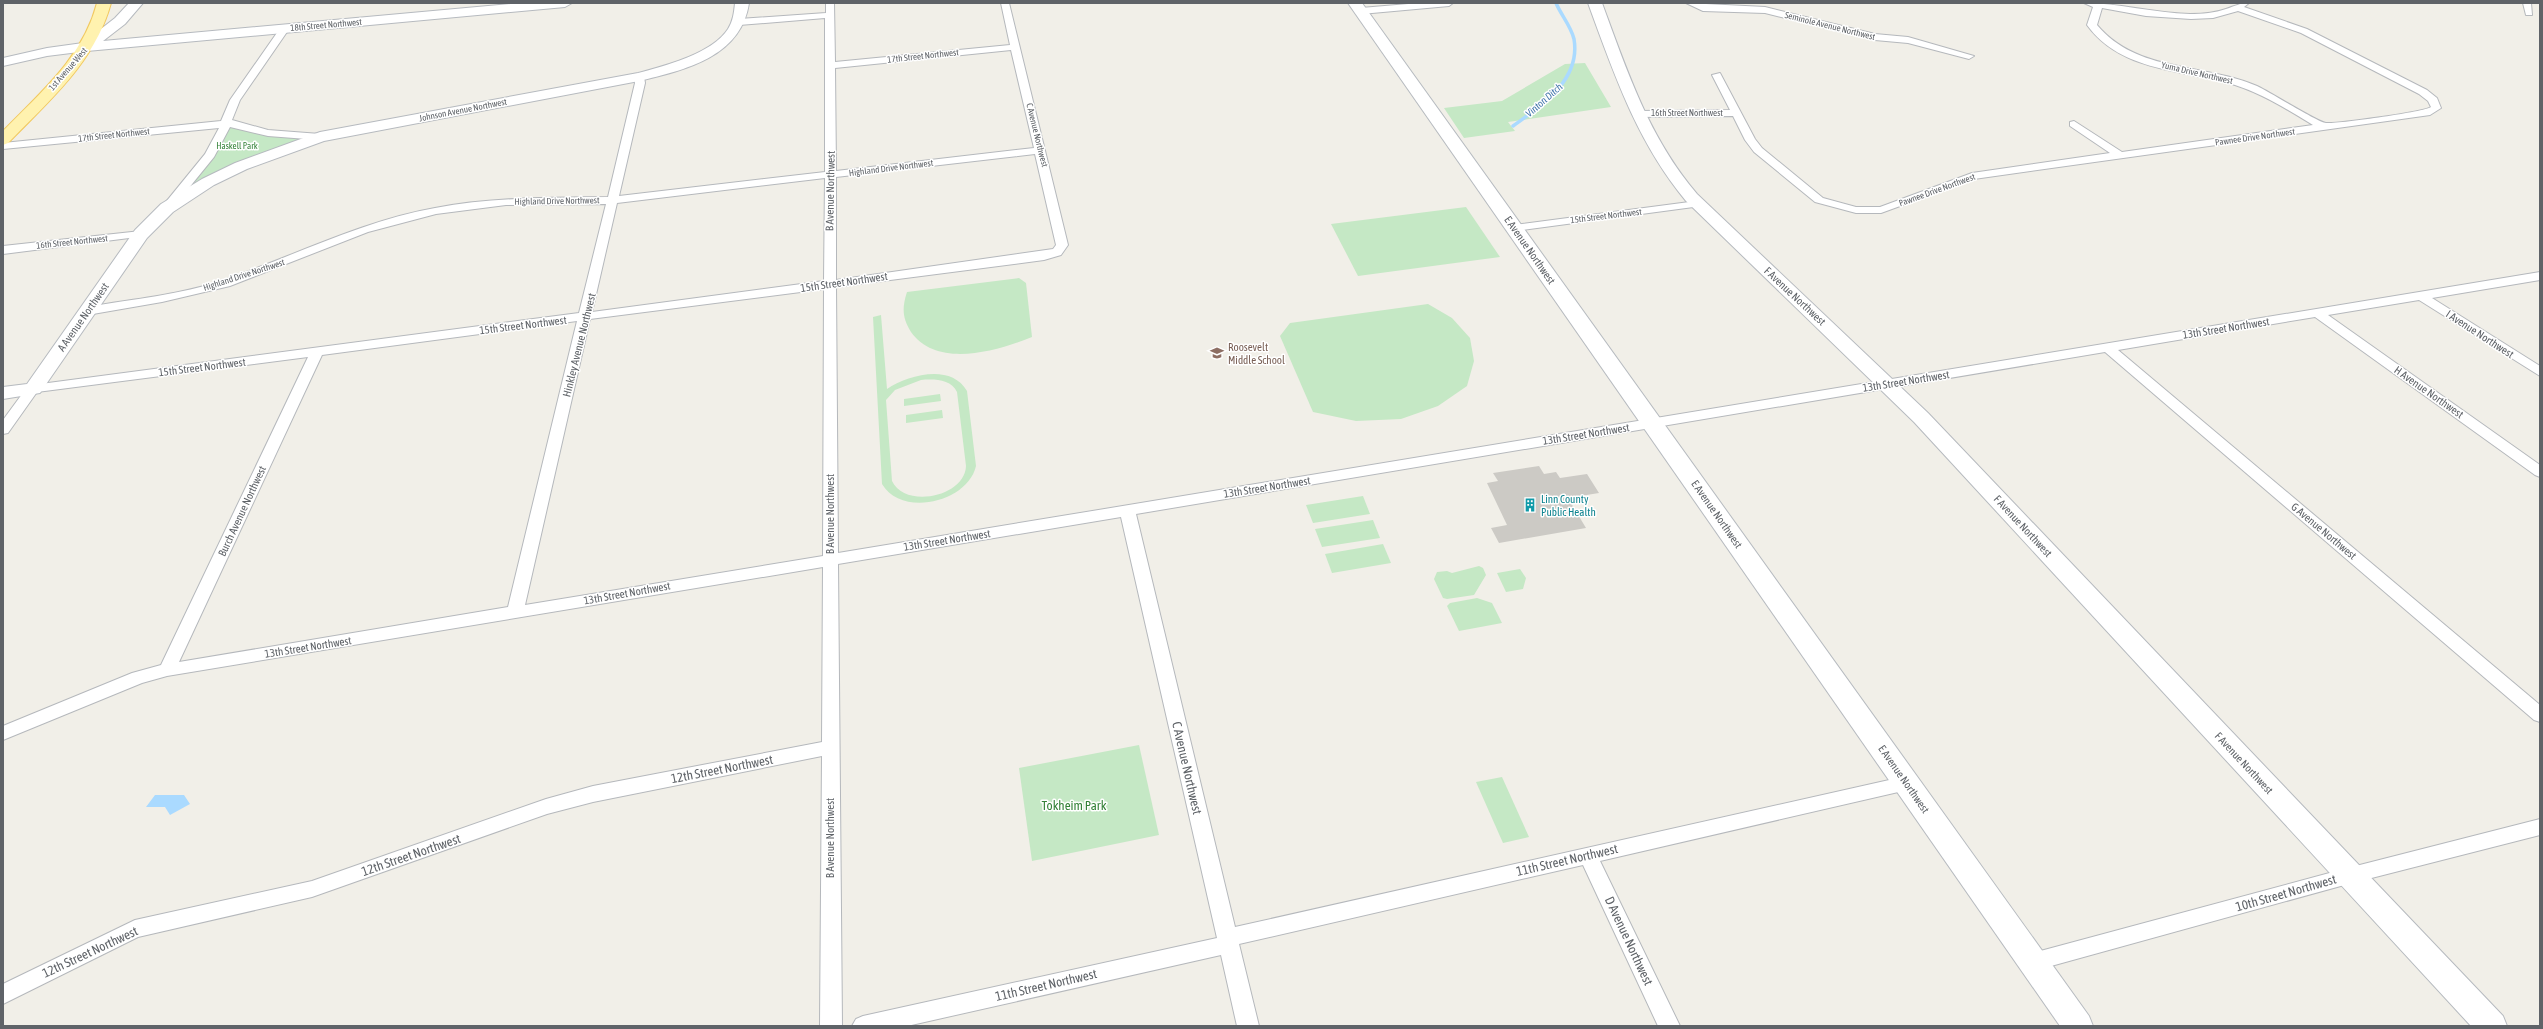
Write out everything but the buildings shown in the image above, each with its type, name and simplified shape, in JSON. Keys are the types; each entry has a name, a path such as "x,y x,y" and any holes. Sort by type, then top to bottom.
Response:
{"main road":[{"path":"88,47 102,20 104,3"},
{"name":"1st Avenue West","path":"3,140 88,47"}],"street":[{"name":"1st Avenue West","path":"88,47 120,21 136,3"},
{"name":"18th Street Northwest","path":"3,62 47,52 88,47 564,3"},
{"name":"Johnson Avenue Northwest","path":"167,208 208,182 241,166 320,137 639,77 669,69 708,52 731,34 739,22 742,3"},
{"name":"C Avenue Northwest","path":"1006,3 1062,245 1057,252 1044,256"},
{"path":"1358,7 1449,3"},
{"name":"F Avenue Northwest","path":"1596,3 1638,114 1668,169 1698,204 1728,235 1890,384 2348,876 2492,1026"},
{"name":"Seminole Avenue Northwest","path":"1690,3 1702,8 1765,10 1875,37 1908,40 1969,56"},
{"path":"2088,3 2173,15 2208,15 2242,6"},
{"path":"2527,3 2529,13"},
{"name":"Yuma Drive Northwest","path":"2099,4 2092,25 2099,35 2118,49 2173,68 2238,82 2262,91 2324,127"},
{"name":"Pawnee Drive Northwest","path":"1737,113 1750,140 1758,150 1805,190 1820,200 1856,210 1881,210 1972,176 2430,112 2436,108 2433,100 2423,92 2304,31 2242,6"},
{"name":"E Avenue Northwest","path":"1358,7 2078,1026"},
{"path":"739,22 830,9"},
{"name":"B Avenue Northwest","path":"830,9 831,1026"},
{"path":"167,208 210,155 226,124 235,100 284,29"},
{"name":"17th Street Northwest","path":"831,65 1015,47"},
{"path":"1717,76 1737,113"},
{"name":"Hinkley Avenue Northwest","path":"514,612 613,200 640,83 639,77"},
{"name":"16th Street Northwest","path":"1638,114 1737,113"},
{"name":"17th Street Northwest","path":"3,146 236,123 254,131 279,136 320,137"},
{"path":"2074,124 2121,156"},
{"name":"Highland Drive Northwest","path":"87,311 162,298 226,283 364,230 435,211 506,202 613,200 1040,150"},
{"name":"15th Street Northwest","path":"1514,228 1698,204"},
{"name":"A Avenue Northwest","path":"3,430 141,234 167,208"},
{"name":"16th Street Northwest","path":"3,250 141,234"},
{"name":"15th Street Northwest","path":"3,393 1044,256"},
{"name":"13th Street Northwest","path":"3,733 138,678 167,670 2540,276"},
{"name":"I Avenue Northwest","path":"2421,296 2540,372"},
{"name":"H Avenue Northwest","path":"2317,313 2540,472"},
{"name":"G Avenue Northwest","path":"2108,348 2540,714"},
{"name":"Burch Avenue Northwest","path":"167,670 317,352"},
{"name":"C Avenue Northwest","path":"1127,510 1248,1026"},
{"name":"12th Street Northwest","path":"3,994 135,929 312,889 546,807 593,794 830,748"},
{"name":"11th Street Northwest","path":"863,1026 1588,855 1907,783"},
{"name":"10th Street Northwest","path":"2033,962 2348,876 2540,827"},
{"name":"D Avenue Northwest","path":"1588,855 1669,1026"}],"green space":[{"path":"1585,63 1611,107 1508,122 1515,131 1464,138 1444,108 1502,101 1565,64"},
{"name":"Haskell Park","path":"226,124 254,131 306,136 309,142 184,196"},
{"path":"1466,207 1500,257 1358,276 1331,224"},
{"path":"1019,278 1026,283 1032,337 1018,342 985,351 968,354 951,354 936,350 922,343 911,332 904,317 904,303 907,292"},
{"path":"1428,304 1452,318 1470,338 1474,361 1467,386 1438,406 1401,419 1356,421 1313,412 1280,336 1290,323"},
{"path":"881,315 887,389 906,379 929,374 940,374 951,377 960,382 967,391 976,466 970,479 961,489 948,496 934,501 918,503 904,501 891,494 882,484 873,317","holes":["921,380 937,380 946,382 951,384 957,392 966,466 963,477 956,485 946,492 934,496 921,497 909,495 899,490 892,481 886,400 895,390"]},
{"path":"940,394 941,401 904,406 904,399"},
{"path":"942,410 943,418 906,423 906,415"},
{"path":"1363,496 1370,514 1313,523 1306,505"},
{"path":"1373,520 1380,538 1322,547 1315,529"},
{"path":"1383,544 1391,563 1332,573 1325,554"},
{"path":"1479,566 1483,568 1486,575 1474,595 1447,599 1443,598 1434,579 1437,572 1447,571 1452,573"},
{"path":"1520,569 1526,578 1523,589 1506,592 1497,573"},
{"path":"1477,598 1492,603 1502,623 1459,631 1447,606 1450,603"},
{"name":"Tokheim Park","path":"1139,745 1159,835 1032,861 1019,768"},
{"path":"1502,777 1529,837 1503,843 1476,782"}],"water":[{"path":"155,795 184,795 190,804 170,815 165,807 146,807"}],"waterway":[{"name":"Vinton Ditch","path":"1513,126 1547,100 1557,90 1572,67 1575,54 1574,39 1571,30 1556,3"}],"place":[{"name":"Roosevelt Middle School","path":"1217,353"},
{"name":"Linn County Public Health","path":"1530,505"}]}
